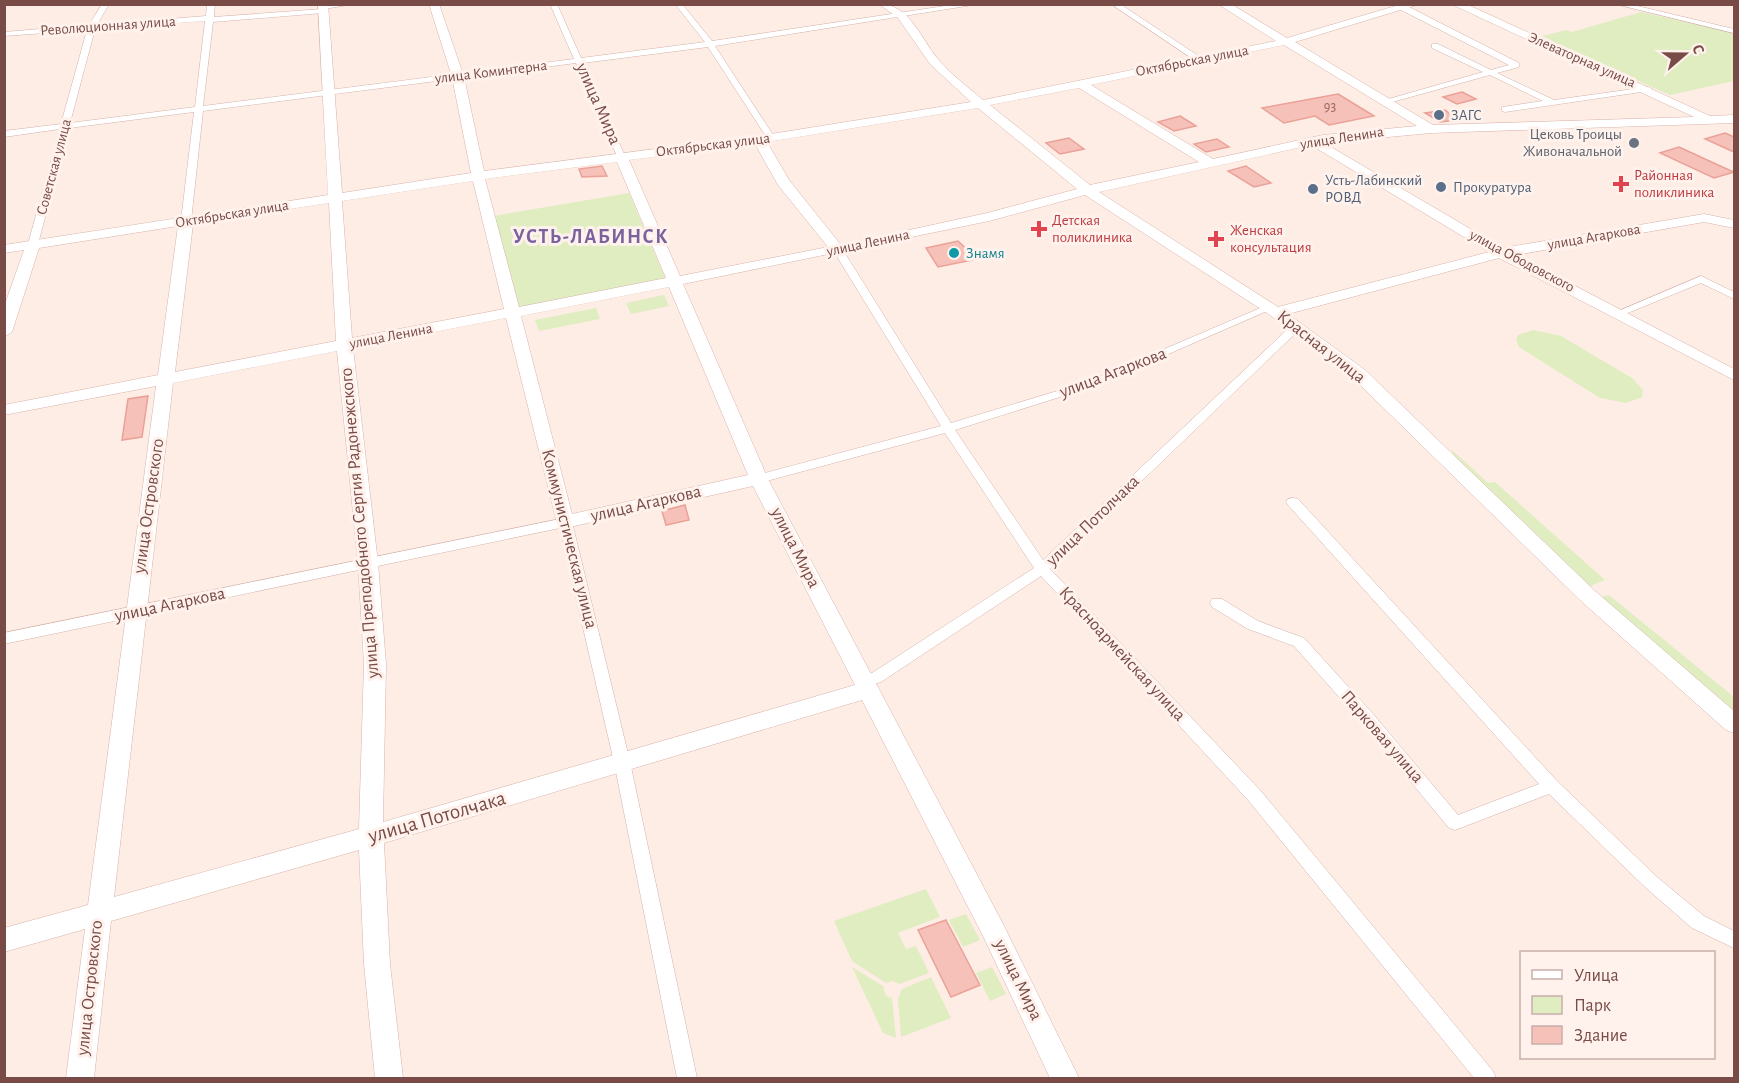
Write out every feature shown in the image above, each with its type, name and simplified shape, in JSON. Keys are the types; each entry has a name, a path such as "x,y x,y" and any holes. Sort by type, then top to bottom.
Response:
{"street":[{"name":"Советская улица","path":"4,332 33,244 92,26 106,4"},
{"name":"улица Островского","path":"80,1078 98,914 186,221 197,108 211,19 211,4"},
{"name":"Революционная улица","path":"4,34 211,19 351,4"},
{"name":"Коммунистическая улица","path":"434,4 458,77 478,176 565,522 622,762 687,1078"},
{"name":"улица Мира","path":"553,4 676,282 759,479 993,930 1065,1078"},
{"name":"Красноармейская улица","path":"678,4 710,44 765,139 783,182 838,250 948,429 1042,569 1254,795 1486,1078"},
{"name":"Красная улица","path":"884,4 902,16 934,62 979,104 1087,190 1272,310 1359,374 1588,596 1734,723"},
{"name":"улица Коминтерна","path":"4,134 710,44 976,4"},
{"path":"1114,4 1199,59"},
{"path":"1223,4 1431,129"},
{"name":"Элеваторная улица","path":"1456,4 1648,89 1725,120"},
{"path":"1618,4 1734,31"},
{"path":"1388,102 1516,65 1410,6"},
{"name":"Октябрьская улица","path":"4,249 478,176 765,139 979,104 1078,82 1267,46 1410,6"},
{"name":"улица Преподобного Сергия Радонежского","path":"323,8 345,345 368,563 375,664 371,836 377,964 389,1078"},
{"path":"1435,46 1554,103"},
{"path":"1078,82 1210,164"},
{"path":"1505,109 1648,89"},
{"name":"улица Ленина","path":"4,410 838,250 989,217 1087,190 1312,141 1377,132 1431,129 1725,120"},
{"name":"улица Ободовского","path":"1312,141 1500,253 1619,313 1734,375"},
{"name":"улица Агаркова","path":"4,639 565,522 759,479 948,429 1091,384 1272,310 1500,253 1704,218 1734,224"},
{"path":"1619,313 1701,279 1734,296"},
{"name":"улица Потолчака","path":"4,940 371,836 622,762 866,686 1042,569 1296,327"},
{"path":"1293,502 1551,786 1652,882 1698,922 1734,940"},
{"name":"Парковая улица","path":"1217,603 1253,625 1299,642 1367,718 1455,823 1551,786"}],"green space":[{"path":"1641,12 1734,33 1734,81 1670,95 1539,37 1566,30 1572,32"},
{"path":"629,193 666,280 519,310 494,216"},
{"path":"664,295 669,306 631,314 626,303"},
{"path":"596,308 600,319 539,331 535,320"},
{"path":"1533,330 1561,336 1632,378 1643,390 1642,397 1626,403 1600,398 1519,347 1516,339 1518,335"},
{"path":"1451,449 1488,483 1495,482 1605,580 1588,587 1458,463"},
{"path":"1609,595 1734,697 1734,713 1600,597"},
{"path":"926,889 940,917 898,933 906,949 916,946 929,973 900,984 892,981 886,983 852,961 834,921"},
{"path":"966,914 980,940 963,947 949,920"},
{"path":"852,967 883,986 886,996 892,998 896,1038 883,1033"},
{"path":"992,967 1006,994 990,1001 976,973"},
{"path":"931,977 951,1018 901,1037 898,999 902,989"}],"building":[{"path":"1462,92 1476,99 1457,104 1443,97"},
{"path":"1338,94 1374,116 1329,125 1315,116 1284,123 1262,108"},
{"name":"ЗАГС","path":"1445,110 1458,120 1440,122 1425,113"},
{"path":"1180,116 1196,126 1174,131 1158,122"},
{"path":"1725,133 1734,137 1734,152 1705,139"},
{"path":"1069,138 1084,149 1060,154 1046,143"},
{"path":"1217,139 1229,147 1206,152 1194,144"},
{"path":"1679,147 1734,172 1714,178 1660,153"},
{"path":"602,166 607,176 582,177 579,169"},
{"path":"1246,166 1271,183 1254,187 1228,171"},
{"name":"Знамя","path":"958,241 977,259 938,267 926,248"},
{"path":"148,396 142,437 122,440 128,399"},
{"path":"685,505 689,520 666,525 662,511"},
{"path":"946,920 980,985 951,997 918,930"}],"place":[{"name":"ЗАГС","path":"1439,115"},
{"name":"Цековь Троицы Живоначальной","path":"1634,143"},
{"name":"Районная поликлиника","path":"1621,184"},
{"name":"Прокуратура","path":"1441,187"},
{"name":"Усть-Лабинский РОВД","path":"1313,189"},
{"name":"Детская поликлиника","path":"1039,229"},
{"name":"Женская консультация","path":"1216,239"},
{"name":"Знамя","path":"954,253"}],"district":[{"name":"УСТЬ-ЛАБИНСК","path":"591,237"}]}
